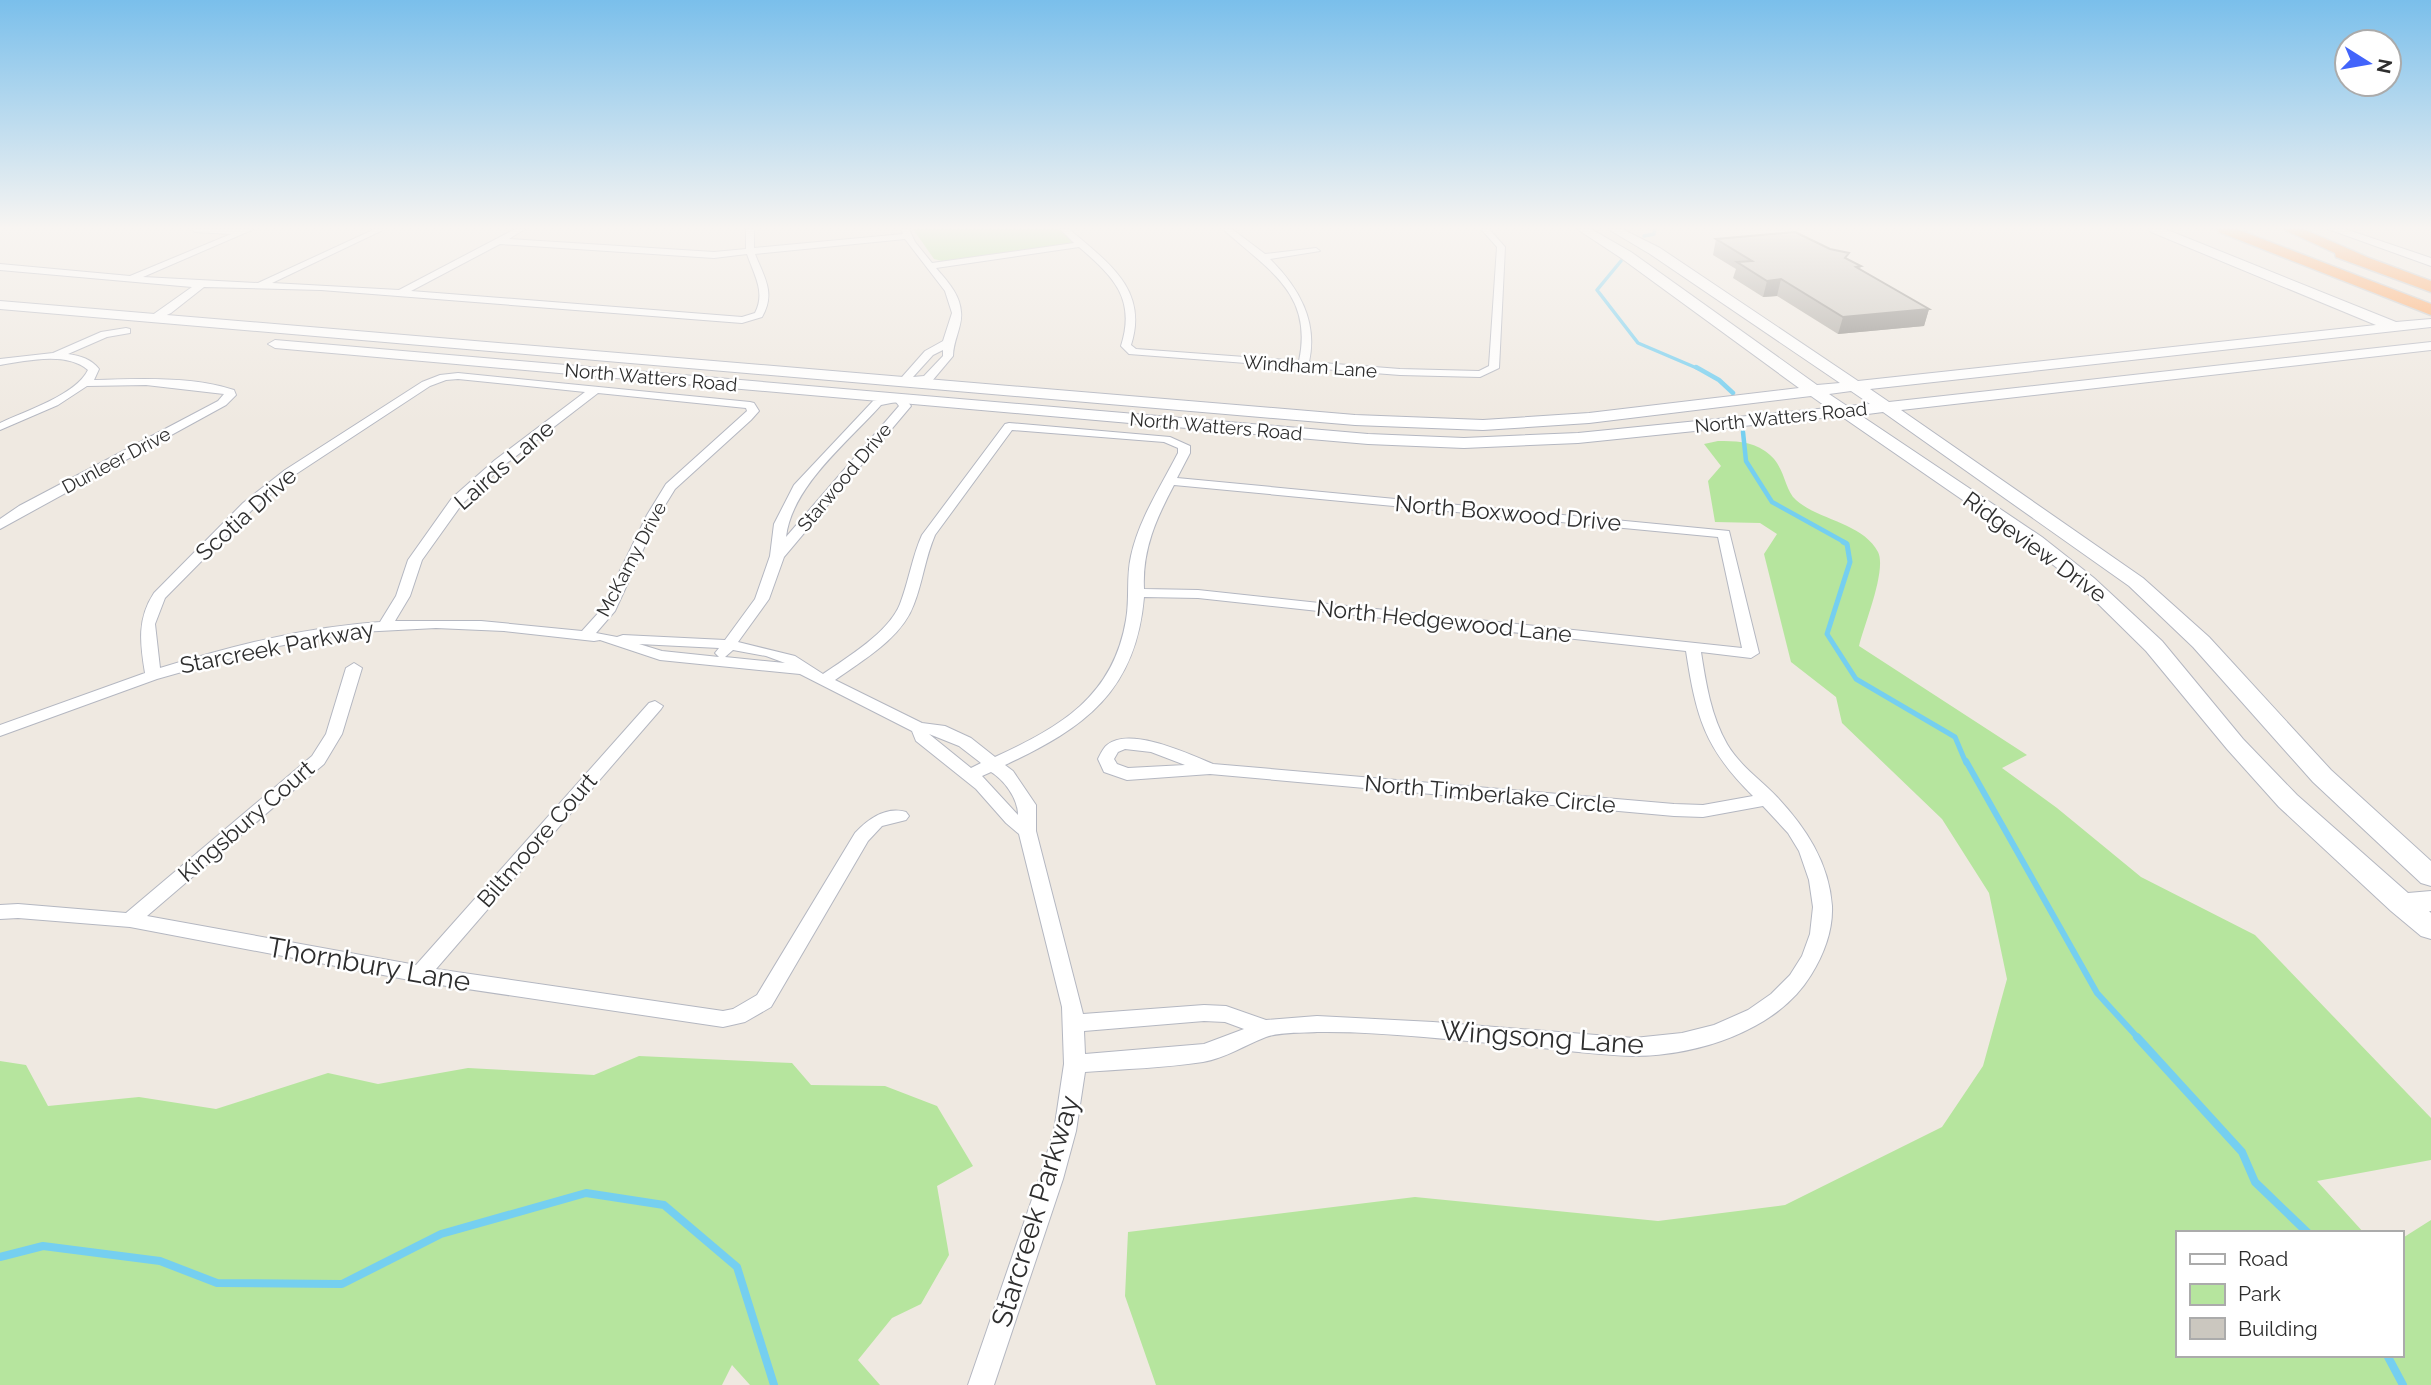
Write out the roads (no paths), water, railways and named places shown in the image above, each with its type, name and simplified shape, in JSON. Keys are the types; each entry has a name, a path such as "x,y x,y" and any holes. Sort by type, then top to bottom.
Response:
{"highway":[{"path":"2391,294 2431,311"}],"main road":[{"name":"Ridgeview Drive","path":"1680,294 1813,390 2035,541 2114,605 2154,646 2235,744 2288,801 2431,929"},
{"name":"Ridgeview Drive","path":"1717,294 2105,559 2161,603 2224,666 2322,776 2431,876"},
{"path":"2313,294 2431,344"},
{"path":"2333,302 2390,313 2431,311"},
{"path":"2333,302 2353,313 2357,321 2352,331"},
{"name":"North Watters Road","path":"0,305 1441,425 1589,418 1813,390 2431,323"},
{"path":"125,331 154,318"},
{"name":"North Watters Road","path":"0,320 1368,439 1464,443 1578,438 1886,407 2389,351 2431,344"},
{"path":"2389,351 2431,353"},
{"path":"2130,357 2163,375"},
{"path":"2103,360 2135,378"},
{"path":"899,398 914,382"},
{"path":"2114,605 2161,603"},
{"path":"2401,904 2431,901"}],"street":[{"path":"154,318 168,311 186,294"},
{"path":"409,294 735,320 759,315 767,294"},
{"path":"914,382 928,379 948,356 948,342 956,321 956,306 951,294"},
{"name":"Windham Lane","path":"1127,294 1132,322 1126,346 1129,350 1303,366 1434,374 1480,374 1494,368 1498,294"},
{"path":"1292,294 1302,315 1306,356 1303,366"},
{"path":"53,357 105,334 125,331 125,336 74,359"},
{"path":"0,362 53,357 85,361 94,369 87,383 0,427"},
{"name":"McKamy Drive","path":"444,377 458,376 750,405 753,411 747,418 670,487 653,515 608,611 586,636"},
{"name":"Scotia Drive","path":"153,673 147,625 151,608 159,596 248,506 289,473 426,384 444,377"},
{"name":"Dunleer Drive","path":"0,525 24,509 222,402 230,394 221,388 146,382 87,383"},
{"name":"Lairds Lane","path":"385,626 403,596 415,560 457,501 499,463 596,389"},
{"name":"Starwood Drive","path":"717,661 762,599 777,556 781,524 798,488 877,403 899,398 905,406 777,556"},
{"path":"824,680 865,652 898,621 908,606 921,552 929,535 1009,426 1174,441 1185,450 1137,557 1137,593 1129,644 1108,688 1088,709 1065,727 970,775"},
{"name":"North Boxwood Drive","path":"1170,481 1724,534 1751,653"},
{"name":"North Hedgewood Lane","path":"1137,593 1198,594 1751,653"},
{"name":"Starcreek Parkway","path":"0,731 153,673 271,643 385,626 476,625 606,638 676,640 780,654 804,670 919,728 952,735 965,741 1007,775 1027,805 1027,831 1063,965 1074,1023 1075,1064 1065,1131 981,1385"},
{"name":"Starcreek Parkway","path":"606,638 660,655 804,670"},
{"name":"Wingsong Lane","path":"1075,1064 1204,1053 1226,1047 1266,1028 1317,1024 1634,1046 1689,1040 1730,1029 1769,1008 1800,979 1814,956 1821,933 1823,904 1817,874 1807,849 1788,820 1741,774 1722,751 1708,726 1693,648"},
{"name":"Kingsbury Court","path":"130,920 318,760 334,734 355,668"},
{"name":"Biltmoore Court","path":"420,974 655,706"},
{"name":"Starcreek Parkway","path":"919,728 922,737 970,775 1027,831"},
{"name":"North Timberlake Circle","path":"1210,769 1140,743 1121,744 1111,749 1106,759 1110,768 1127,774 1210,769 1674,810 1703,811 1769,799"},
{"name":"Thornbury Lane","path":"0,912 18,911 130,920 420,974 709,1019 738,1016 757,1006 773,990 861,837 876,821 900,816"},
{"name":"Wingsong Lane","path":"1074,1023 1204,1013 1226,1014 1266,1028"}],"waterway":[{"path":"1600,294 1638,343 1699,369"},
{"path":"1696,367 1719,380 1733,393"},
{"path":"1743,432 1746,461 1772,502 1846,543"},
{"path":"1843,542 1847,544 1850,562 1827,634 1856,679 1955,737 1966,763"},
{"path":"1966,761 2097,993 2139,1039"},
{"path":"2137,1037 2242,1152 2255,1182 2306,1231"},
{"path":"0,1257 43,1246 160,1261 217,1283 342,1284 441,1234 586,1193 664,1205 737,1267 774,1385"},
{"path":"2388,1357 2403,1385"}]}
